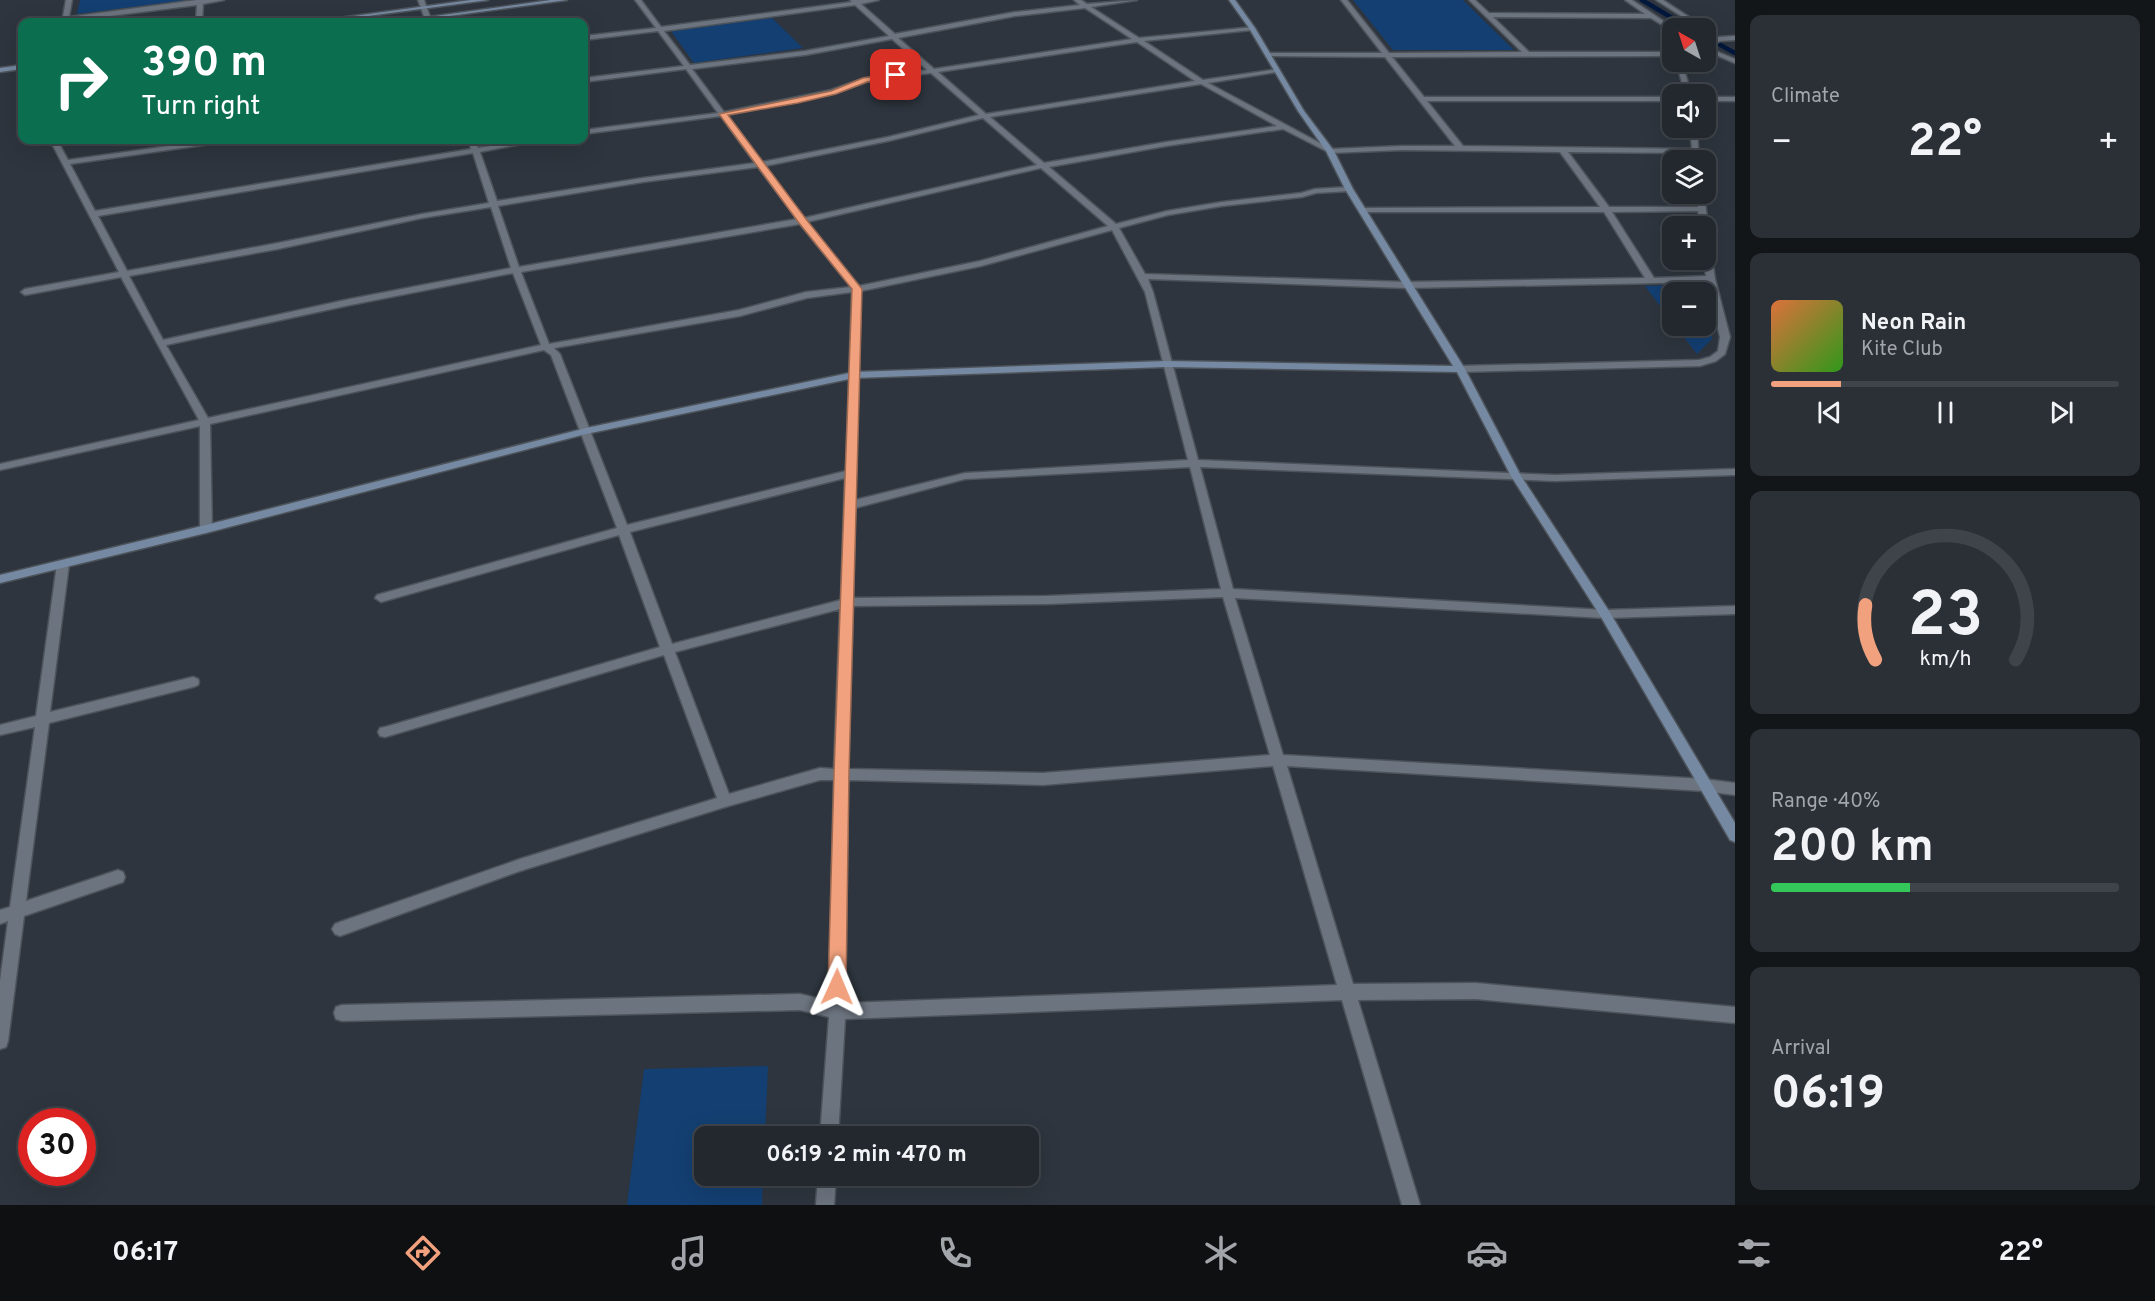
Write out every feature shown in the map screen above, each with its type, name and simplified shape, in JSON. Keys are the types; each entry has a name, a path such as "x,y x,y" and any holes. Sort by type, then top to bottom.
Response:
{"street":[{"path":"66,18 69,0"},
{"path":"85,18 199,1 222,0"},
{"path":"421,0 427,18"},
{"path":"345,18 485,0"},
{"path":"442,18 564,0"},
{"path":"638,0 802,221 857,289 849,602 841,773 837,1011 830,1126"},
{"path":"588,38 723,22 876,0"},
{"path":"1077,0 1200,81 1330,151 1460,148 1662,151"},
{"path":"588,79 805,53 1014,14 1134,0"},
{"path":"1232,0 1252,28 1301,111 1330,151 1349,189 1406,285 1460,369 1516,476 1605,614 1735,836"},
{"path":"1344,0 1424,99 1460,148"},
{"path":"1472,0 1527,54"},
{"path":"1628,0 1662,22"},
{"path":"1659,0 1687,18"},
{"path":"199,1 199,18"},
{"path":"855,2 1114,227 1142,276 1149,292 1166,364 1228,592 1411,1205"},
{"path":"1487,15 1652,16"},
{"path":"588,131 723,114 833,92 866,80 1138,40 1252,28"},
{"path":"1716,41 1735,38"},
{"path":"1716,52 1735,61"},
{"path":"1268,55 1662,54"},
{"path":"0,70 18,68"},
{"path":"25,292 125,275 494,203 760,165 888,139 984,116 1277,70"},
{"path":"1424,99 1662,99"},
{"path":"1716,99 1735,99"},
{"path":"160,343 350,302 516,270 802,221 1042,166 1166,144 1282,127"},
{"path":"56,144 160,343 205,422 206,529"},
{"path":"67,162 195,144"},
{"path":"473,144 516,270 546,347 555,354 586,431 666,650 725,801"},
{"path":"93,214 512,144"},
{"path":"1562,149 1606,209 1651,280"},
{"path":"0,467 546,347 740,313 806,295 857,289 981,263 1167,213 1349,189"},
{"path":"1701,204 1703,216"},
{"path":"1363,210 1702,209"},
{"path":"0,579 206,529 586,431 854,375 1166,364 1460,369 1700,363 1713,359 1722,352 1725,337 1710,270"},
{"path":"1142,276 1406,285 1711,279"},
{"path":"851,505 965,476 1193,463 1516,476 1664,476 1735,472"},
{"path":"381,598 496,562 852,473"},
{"path":"0,1041 19,911 63,564"},
{"path":"385,732 666,650 849,602 1047,600 1228,592 1605,614 1735,610"},
{"path":"0,730 193,682"},
{"path":"340,929 520,865 820,774 1043,779 1278,760 1704,784 1735,789"},
{"path":"0,916 118,877"},
{"path":"342,1013 800,1002 837,1011 1346,992 1476,991 1735,1015"},
{"path":"825,1205 826,1186"}],"shaded area":[{"path":"80,0 188,0 77,14"},
{"path":"1353,0 1463,0 1514,50 1393,50"},
{"path":"772,18 803,48 694,63 671,31"},
{"path":"1662,285 1662,309 1645,286"},
{"path":"1683,336 1712,336 1712,339 1697,354"},
{"path":"768,1066 765,1126 694,1126 694,1186 763,1186 762,1205 627,1205 644,1069"}],"waterway":[{"path":"1642,0 1672,18"},
{"path":"1716,43 1735,53"}],"route":[{"path":"837,987 841,773 849,602 857,289 802,221 723,114 798,100 833,92 866,80 896,75"}]}
